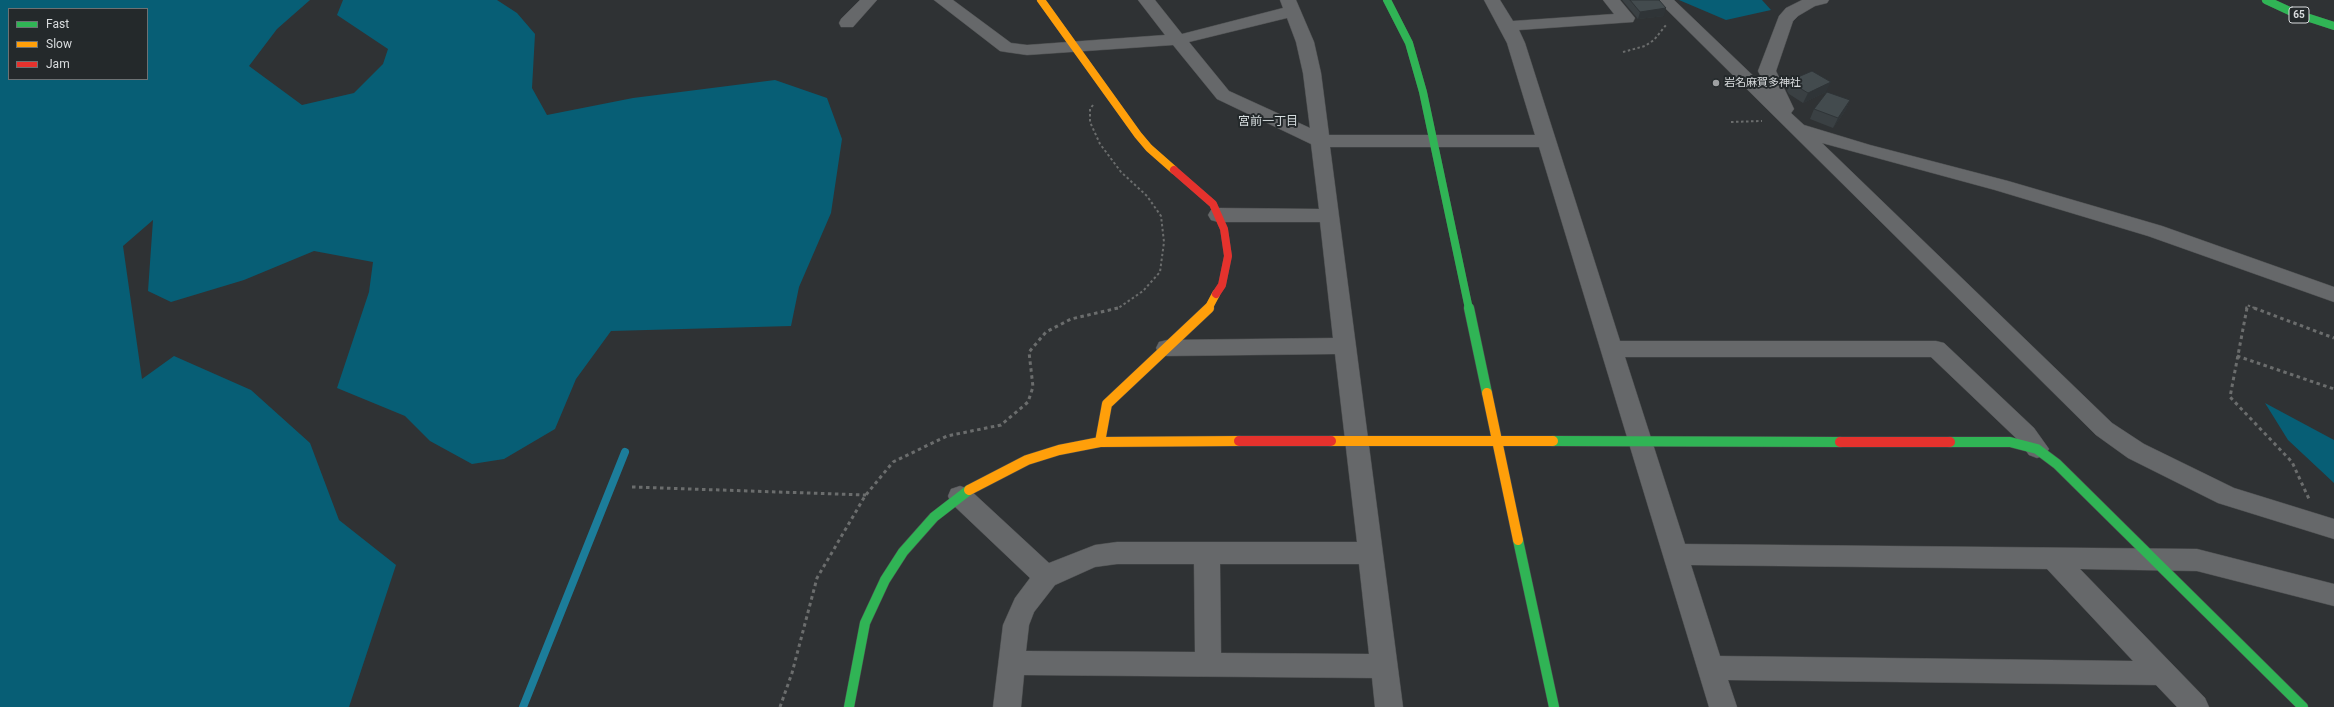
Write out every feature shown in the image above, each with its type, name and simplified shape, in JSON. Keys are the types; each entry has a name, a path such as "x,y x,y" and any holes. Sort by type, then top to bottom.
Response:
{"street":[{"path":"847,23 869,0"},
{"path":"942,0 1006,47 1027,50 1177,39 1291,5 1305,42 1312,73 1390,707"},
{"path":"1041,0 1149,148 1213,204 1224,229 1228,256 1222,285 1208,309 1107,404 1100,442"},
{"path":"1146,0 1223,95 1321,142 1547,141"},
{"path":"1387,0 1409,43 1433,142 1554,707"},
{"path":"1492,0 1508,26 1516,43 1723,707"},
{"path":"1508,26 1627,18 1611,0"},
{"path":"1665,0 2104,429 2136,451 2227,496 2330,529"},
{"path":"1789,121 1786,106 1767,71 1785,20 1792,12 1809,3 1821,0"},
{"name":"65","path":"2266,0 2294,13 2334,26"},
{"path":"1789,121 1863,149 2001,186 2155,231 2334,295"},
{"path":"1218,214 1330,216"},
{"path":"1167,348 1346,346"},
{"path":"1612,348 1936,350 2026,434 2037,449 2057,464 2303,707"},
{"path":"849,707 865,623 885,580 908,546 934,517 960,496 1027,460 1059,450 1100,442 1357,441 2010,442 2037,449"},
{"path":"960,496 1046,577"},
{"path":"1007,707 1016,626 1024,606 1046,577 1069,565 1095,556 1117,553 1371,553"},
{"path":"1207,553 1208,665"},
{"path":"1676,554 2153,558 2197,560 2334,595"},
{"path":"2052,558 2195,707"},
{"path":"1012,663 1385,666"},
{"path":"1711,668 2163,673"}],"path":[{"path":"1623,52 1645,46 1654,40 1663,27 1680,15"},
{"path":"780,707 792,673 817,578 866,494 893,462 947,436 1001,425 1028,402 1033,387 1029,352 1046,332 1071,319 1116,309 1143,291 1160,272 1164,242 1161,216 1147,196 1122,172 1100,144 1090,122 1090,109 1107,91"},
{"path":"1732,122 1789,121"},
{"path":"2330,529 2292,462 2230,398 2246,305 2334,338"},
{"path":"2238,356 2334,389"},
{"path":"632,487 866,494"}],"shaded area":[{"path":"0,0 310,0 277,29 249,66 302,105 354,93 383,64 388,49 337,15 343,0 497,0 517,13 535,34 532,88 547,115 633,98 775,80 827,98 842,139 831,213 799,287 791,326 611,331 576,379 555,429 504,459 472,464 430,441 405,416 337,388 369,292 373,262 314,251 244,280 171,302 148,291 153,220 123,246 142,379 174,356 251,390 310,443 339,520 396,565 349,707 0,707"},
{"path":"1679,0 1762,0 1771,10 1726,20"},
{"path":"2265,403 2334,440 2334,483 2288,440"}],"building":[{"path":"1630,0 1659,0 1666,8 1640,12"},
{"path":"1812,71 1831,82 1808,93 1793,84 1791,80"},
{"path":"1827,92 1850,100 1838,118 1814,109"}],"waterway":[{"path":"523,707 625,452"}],"traffic: fast":[{"path":"1387,0 1409,43 1423,92 1487,393"},
{"path":"2266,0 2294,13 2334,26"},
{"path":"1553,441 1840,442"},
{"path":"1950,442 2010,442 2037,449 2057,464 2303,707"},
{"path":"849,707 865,623 885,580 903,552 934,517 969,490"},
{"path":"1518,540 1554,707"}],"traffic: slow":[{"path":"1041,0 1138,135 1149,148 1174,170"},
{"path":"1100,442 1107,404 1208,309 1216,294"},
{"path":"1487,393 1518,540"},
{"path":"969,490 1027,460 1059,450 1100,442 1239,441"},
{"path":"1331,441 1553,441"}],"traffic: jam":[{"path":"1174,170 1213,204 1224,229 1228,256 1222,285 1216,294"},
{"path":"1239,441 1331,441"},
{"path":"1840,442 1950,442"}],"place":[{"name":"岩名麻賀多神社","path":"1716,83"}],"district":[{"name":"宮前一丁目","path":"1268,122"}]}
